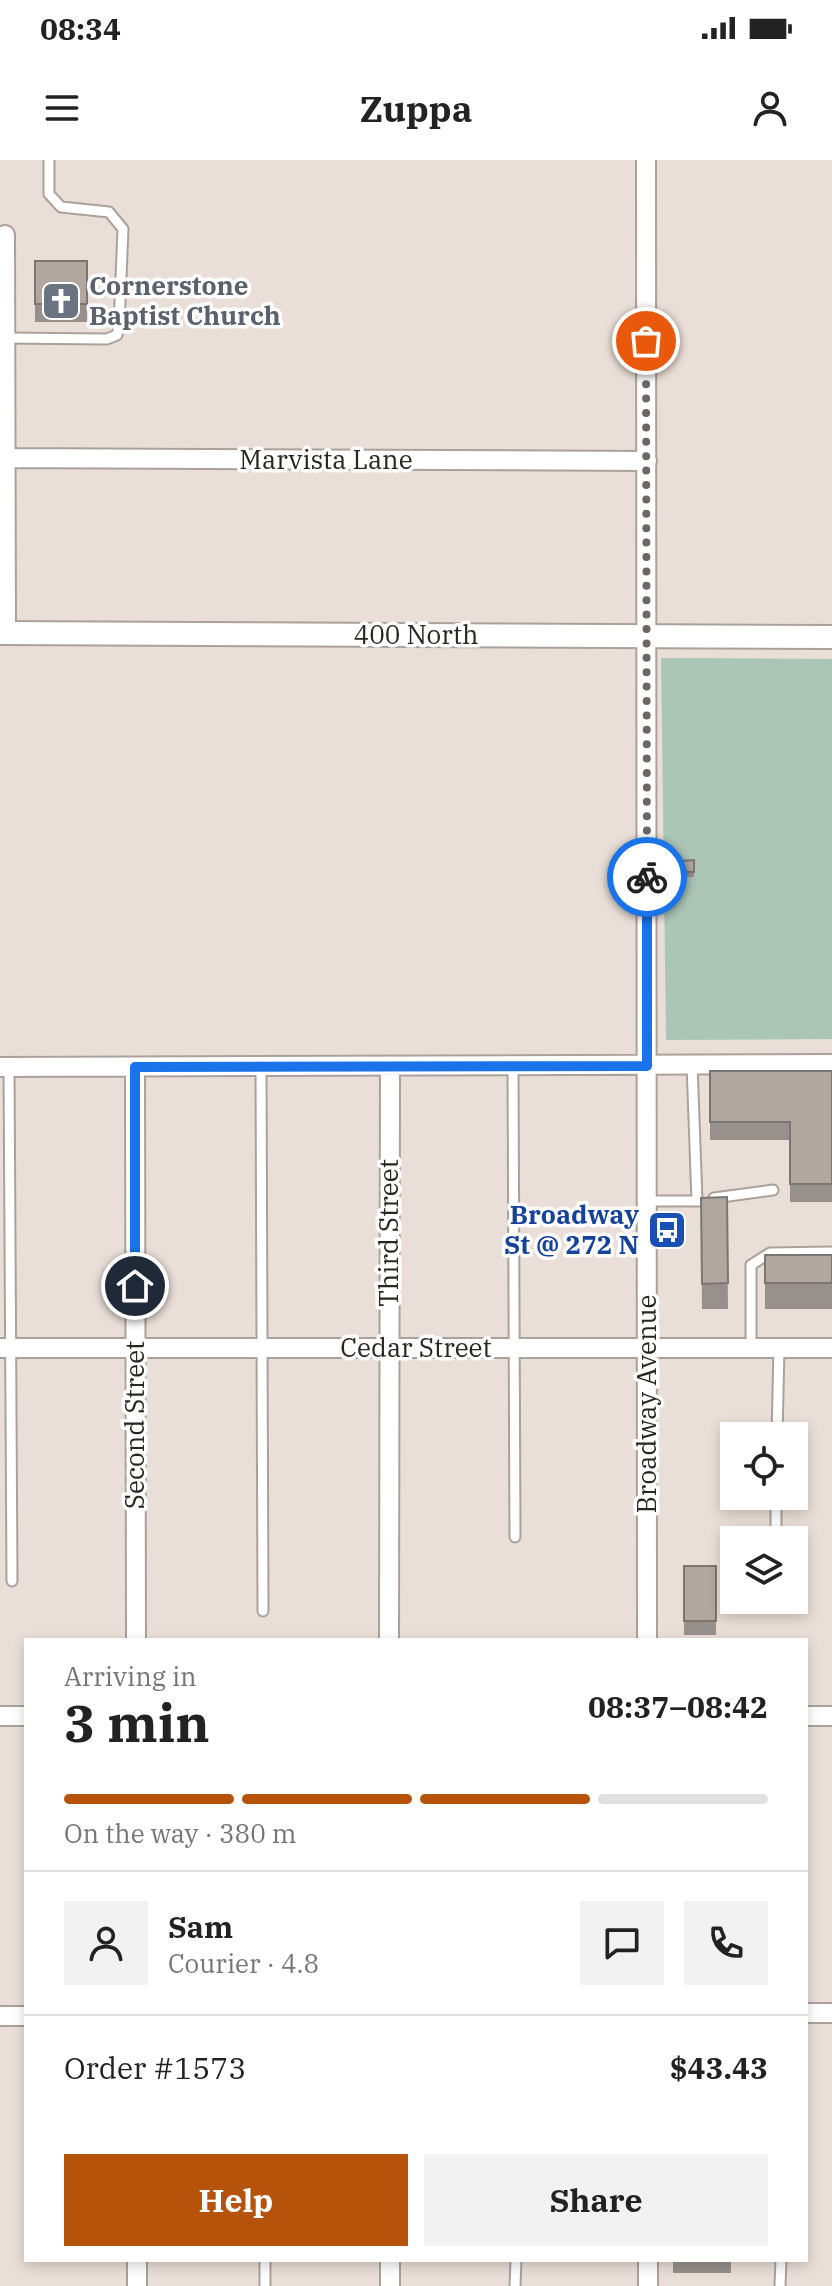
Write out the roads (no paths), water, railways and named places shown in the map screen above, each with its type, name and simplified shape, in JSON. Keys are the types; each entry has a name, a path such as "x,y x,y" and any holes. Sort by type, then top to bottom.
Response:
{"street":[{"name":"Broadway Avenue","path":"646,160 647,1638"},
{"path":"3,633 5,235"},
{"name":"Marvista Lane","path":"5,458 647,461"},
{"name":"400 North","path":"3,633 832,637"},
{"path":"4,1067 832,1064"},
{"name":"Third Street","path":"389,1638 390,1066"},
{"name":"Second Street","path":"135,1067 136,1638"},
{"name":"Cedar Street","path":"4,1348 832,1348"},
{"path":"0,1716 24,1716"},
{"path":"808,1716 832,1716"},
{"path":"808,2013 832,2013"},
{"path":"0,2016 24,2016"},
{"path":"137,2262 137,2286"},
{"path":"390,2262 390,2286"},
{"path":"648,2262 648,2286"}],"lane":[{"path":"5,338 107,339 117,335 123,229 109,212 61,207 49,194 49,160"},
{"path":"692,1064 697,1201"},
{"path":"261,1066 263,1611"},
{"path":"513,1066 515,1537"},
{"path":"4,1067 4,1348 12,1581"},
{"path":"647,1201 697,1201 773,1190"},
{"path":"751,1348 751,1265 770,1253 832,1252"},
{"path":"777,1422 779,1348"},
{"path":"265,2262 265,2286"},
{"path":"515,2286 516,2262"},
{"path":"780,2286 781,2262"}],"place":[{"name":"Cornerstone Baptist Church","path":"61,301"},
{"name":"Broadway St @ 272 N","path":"667,1230"}]}
